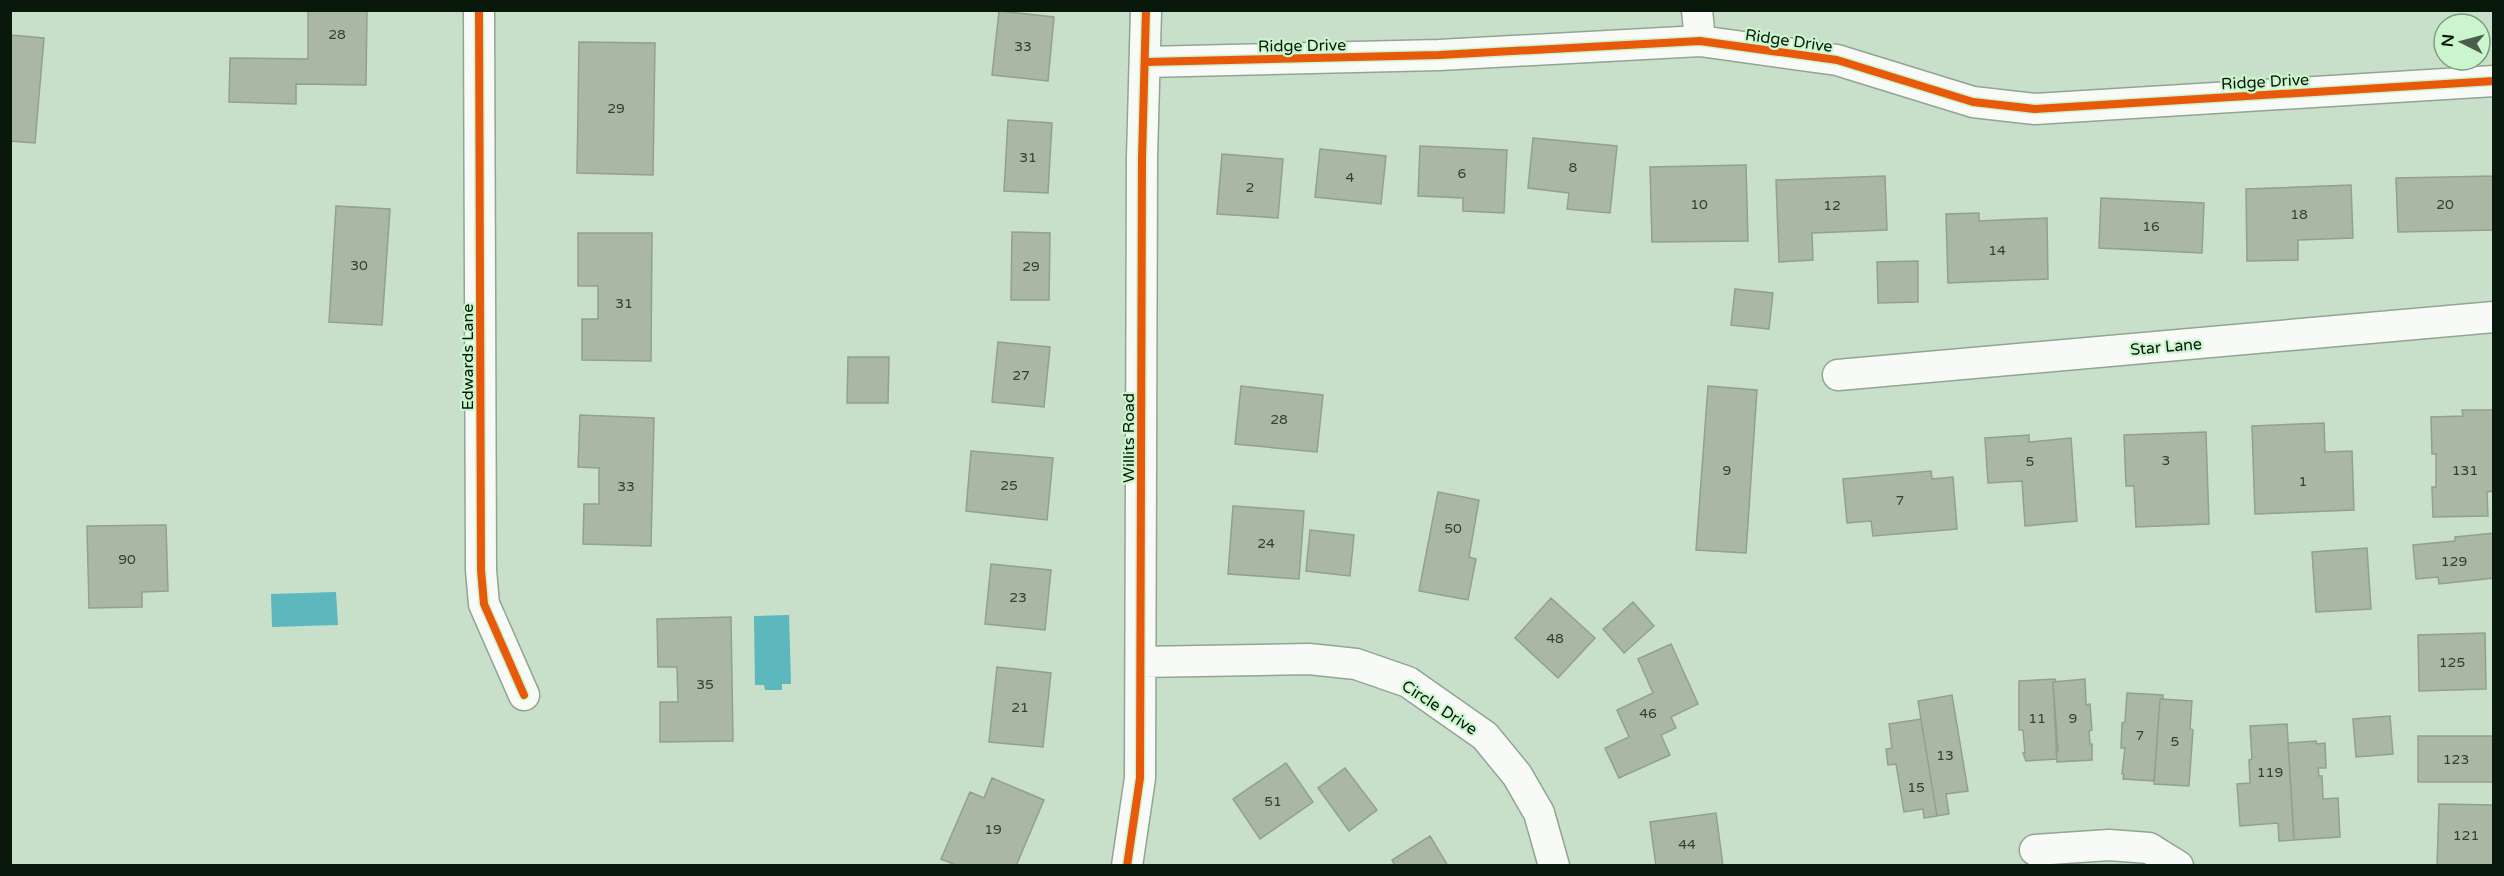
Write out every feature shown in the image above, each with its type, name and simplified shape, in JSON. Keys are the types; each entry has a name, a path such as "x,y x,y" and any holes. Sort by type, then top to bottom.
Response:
{"street":[{"name":"Edwards Lane","path":"479,10 481,570 484,604 524,695"},
{"name":"Willits Road","path":"1127,866 1140,778 1142,158 1146,10"},
{"path":"1697,10 1700,41"},
{"name":"Ridge Drive","path":"1146,62 1439,55 1700,41 1837,60 1973,102 2035,109 2493,81"},
{"name":"Star Lane","path":"1838,375 2493,317"},
{"name":"Circle Drive","path":"1141,662 1309,659 1356,664 1408,682 1485,736 1517,775 1539,813 1554,866"},
{"path":"2036,850 2109,844 2149,848 2178,866"}],"water":[{"path":"336,592 338,625 272,627 271,594"},
{"path":"789,615 791,684 782,684 782,690 765,690 764,685 755,685 754,616"}],"building":[{"path":"308,10 367,10 366,85 296,84 296,104 229,102 230,58 308,59"},
{"path":"999,11 1054,17 1048,81 992,75"},
{"path":"10,35 44,38 35,143 10,141"},
{"path":"579,42 655,43 653,175 577,173"},
{"path":"1008,120 1052,123 1048,193 1004,191"},
{"path":"1533,138 1617,146 1610,213 1567,209 1569,193 1528,188"},
{"path":"1420,146 1507,150 1504,213 1463,211 1463,198 1418,196"},
{"path":"1320,149 1386,156 1381,204 1315,197"},
{"path":"1222,154 1283,159 1278,218 1217,214"},
{"path":"1746,165 1748,241 1652,242 1650,167"},
{"path":"1885,176 1887,230 1812,233 1813,260 1779,262 1776,180"},
{"path":"2494,176 2494,230 2398,232 2396,178"},
{"path":"2351,185 2353,238 2298,240 2298,260 2247,261 2246,189"},
{"path":"2101,198 2204,203 2202,253 2099,248"},
{"path":"336,206 390,209 382,325 329,322"},
{"path":"1979,213 1979,221 2047,218 2048,279 1948,283 1946,214"},
{"path":"1012,232 1050,233 1049,300 1011,300"},
{"path":"578,233 652,233 651,361 582,360 582,319 598,319 598,286 578,286"},
{"path":"1918,261 1918,302 1878,303 1877,262"},
{"path":"1735,289 1773,293 1769,329 1731,325"},
{"path":"998,342 1050,347 1044,407 992,402"},
{"path":"848,357 889,357 888,403 847,403"},
{"path":"1241,386 1323,395 1317,452 1235,444"},
{"path":"1708,386 1757,390 1746,553 1696,550"},
{"path":"2462,410 2494,410 2494,491 2487,492 2488,516 2433,517 2432,487 2436,487 2436,454 2432,454 2431,417 2463,416"},
{"path":"580,415 654,418 651,546 583,544 584,504 599,504 599,468 578,467"},
{"path":"2324,423 2325,452 2352,451 2354,510 2255,514 2252,426"},
{"path":"2206,432 2209,524 2136,527 2134,486 2126,486 2124,435"},
{"path":"2029,435 2029,442 2071,438 2077,521 2025,526 2022,481 1988,483 1985,438"},
{"path":"971,451 1053,458 1047,520 966,511"},
{"path":"1931,471 1932,479 1953,477 1957,529 1873,536 1871,521 1847,523 1843,479"},
{"path":"1438,492 1479,500 1469,557 1476,559 1468,600 1419,591"},
{"path":"1233,506 1304,511 1299,579 1228,574"},
{"path":"166,525 168,591 142,592 142,607 89,608 87,526"},
{"path":"1310,530 1354,535 1350,576 1306,571"},
{"path":"2494,533 2494,578 2439,584 2438,577 2416,579 2413,545 2455,541 2455,537"},
{"path":"2367,548 2371,609 2316,612 2312,552"},
{"path":"991,564 1051,570 1045,630 985,624"},
{"path":"1551,598 1595,638 1558,678 1515,638"},
{"path":"1633,602 1654,626 1624,653 1603,629"},
{"path":"731,617 733,741 660,742 660,702 678,702 677,667 658,667 657,619"},
{"path":"2485,633 2486,689 2419,691 2418,635"},
{"path":"1671,644 1698,704 1671,717 1676,728 1661,735 1670,755 1619,778 1605,748 1629,737 1617,710 1653,693 1638,659"},
{"path":"997,667 1051,673 1043,747 989,742"},
{"path":"2055,679 2056,682 2053,682 2057,759 2026,761 2023,753 2025,753 2023,730 2019,730 2019,681"},
{"path":"2085,679 2086,705 2090,704 2092,730 2089,731 2092,760 2057,762 2053,682"},
{"path":"2127,693 2163,695 2163,699 2160,699 2154,781 2123,779 2125,748 2121,748 2122,723 2125,722"},
{"path":"1952,695 1968,791 1946,794 1949,814 1937,816 1918,701"},
{"path":"2160,699 2192,701 2190,729 2193,730 2189,786 2154,784"},
{"path":"2390,716 2393,754 2356,757 2353,719"},
{"path":"1921,719 1937,816 1924,818 1923,809 1904,812 1896,764 1888,765 1886,749 1892,748 1889,724"},
{"path":"2287,724 2294,840 2279,841 2278,823 2240,826 2237,784 2250,783 2249,760 2252,759 2250,726"},
{"path":"2418,736 2494,736 2494,782 2418,782"},
{"path":"2316,741 2317,744 2325,743 2326,768 2318,768 2319,776 2322,776 2323,799 2338,798 2340,837 2294,840 2288,743"},
{"path":"1286,763 1313,802 1260,839 1233,799"},
{"path":"1345,768 1377,810 1349,831 1318,788"},
{"path":"992,778 1044,800 1016,866 958,866 941,859 970,792 984,798"},
{"path":"2439,804 2494,805 2494,866 2437,866"},
{"path":"1716,813 1723,866 1656,866 1650,822"},
{"path":"1430,836 1448,866 1395,866 1392,860"}],"cycle path":[{"path":"479,10 481,570 484,604 524,695"},
{"path":"1127,866 1140,778 1142,158 1146,10"},
{"path":"1146,62 1439,55 1700,41 1837,60 1973,102 2035,109 2494,81"}]}
